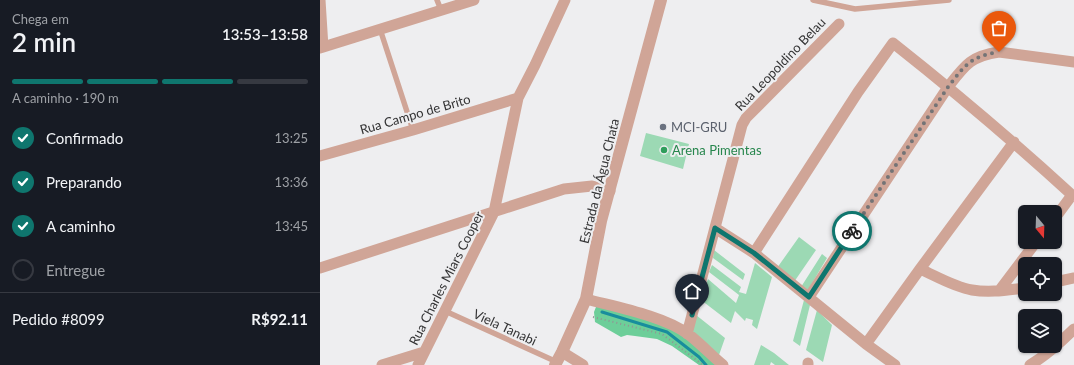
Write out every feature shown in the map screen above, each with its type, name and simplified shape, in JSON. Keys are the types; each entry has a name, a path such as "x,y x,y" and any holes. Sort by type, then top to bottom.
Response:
{"street":[{"path":"320,0 321,49 380,29 439,5 474,0"},
{"name":"Rua Charles Miars Cooper","path":"418,365 494,212 518,98 565,0"},
{"name":"Estrada da Água Chata","path":"558,360 586,299 601,221 661,0"},
{"name":"Rua Leopoldino Belau","path":"687,334 742,125 746,118 839,24"},
{"path":"754,253 858,92 893,44 948,87 1014,142 1073,195 1062,209"},
{"path":"809,297 948,87 963,67 976,58 999,52 1074,62"},
{"name":"Rua Campo de Brito","path":"320,156 414,130 518,98"},
{"path":"866,344 1014,142"},
{"path":"320,268 564,189 592,186 610,190"},
{"path":"715,228 754,253 866,344 895,365"},
{"path":"999,291 1031,249"},
{"path":"920,269 970,290 999,291 1018,289"},
{"path":"1062,281 1074,278"},
{"path":"586,299 663,321 687,334 723,365"},
{"path":"1030,365 1059,344 1074,329"},
{"path":"382,365 424,352"},
{"path":"558,360 583,365"}],"lane":[{"path":"813,0 855,9 949,0"},
{"path":"380,29 414,130"},
{"name":"Viela Tanabi","path":"445,311 558,360"}],"path":[{"path":"593,317 662,334 703,365"}],"green space":[{"name":"Arena Pimentas","path":"646,133 689,144 683,169 640,156"},
{"path":"799,237 816,250 794,282 777,268"},
{"path":"714,250 745,274 743,280 713,258"},
{"path":"822,254 827,258 808,290 801,287"},
{"path":"755,263 772,277 757,329 752,325 753,320 746,318 745,321 735,311 731,323 701,300 708,279 736,303 739,295 709,272 712,265 741,287 739,292 746,294"},
{"path":"804,300 810,305 800,346 793,341"},
{"path":"602,305 673,329 693,343 717,365 699,365 672,346 657,339 627,335 621,337 595,322 594,312 596,307"},
{"path":"817,310 832,325 823,362 806,350"},
{"path":"696,315 725,338 719,355 691,332"},
{"path":"761,345 789,365 775,365 771,362 770,365 754,365"}],"waterway":[{"path":"602,312 667,332 699,357 706,365"}],"way so far":[{"path":"852,231 948,87 963,67 976,58 999,52"}],"place":[{"name":"MCI-GRU","path":"663,127"},
{"name":"Arena Pimentas","path":"664,150"}],"route":[{"path":"692,315 715,228 754,253 809,297 852,231"}]}
